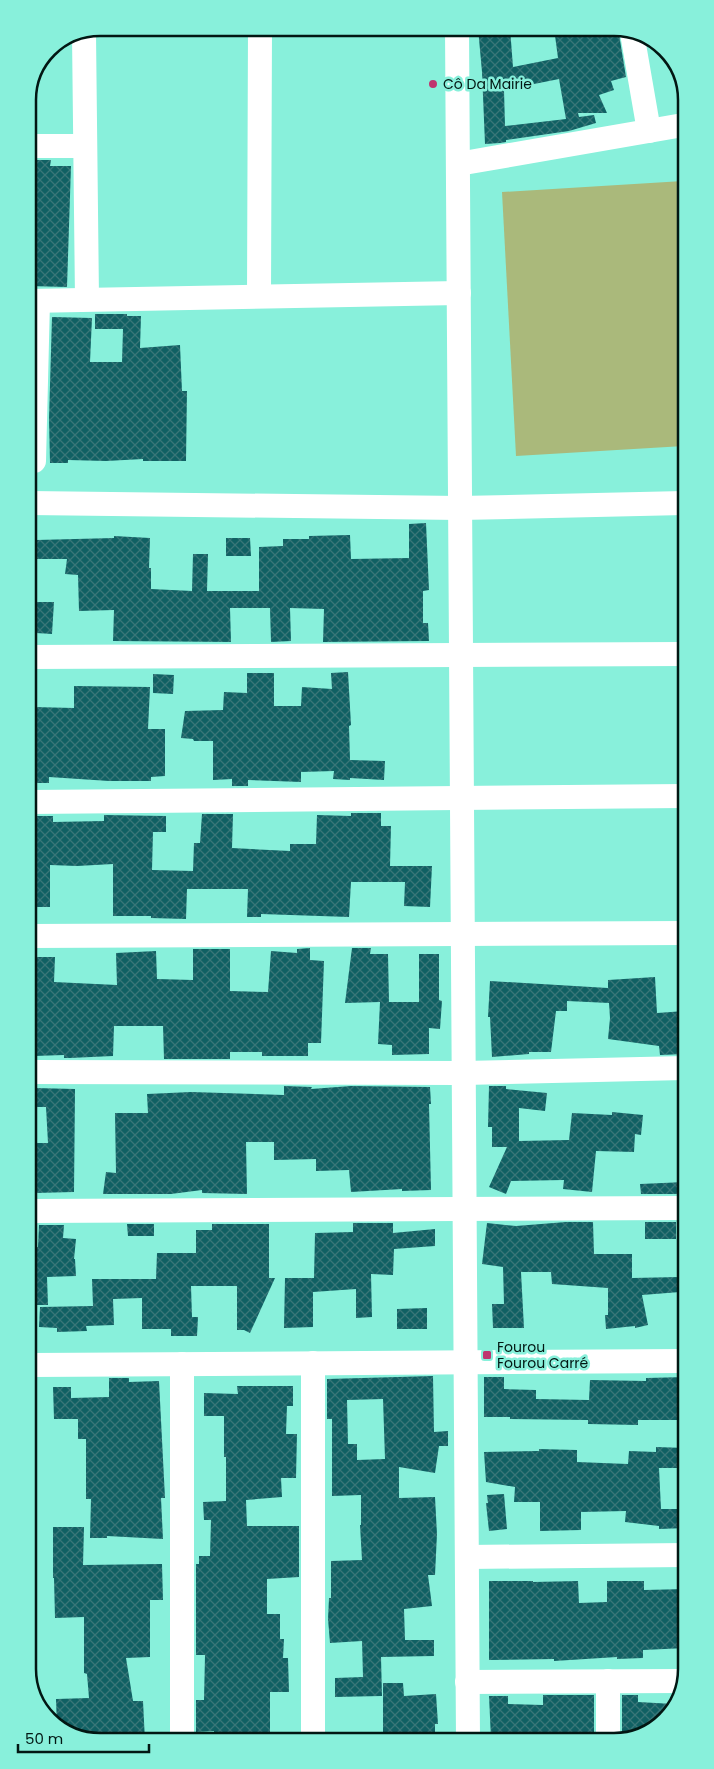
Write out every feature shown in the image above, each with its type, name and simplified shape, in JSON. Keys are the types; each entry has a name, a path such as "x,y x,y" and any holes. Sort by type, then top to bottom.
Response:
{"street":[{"path":"259,296 260,36"},
{"path":"457,36 468,1733"},
{"path":"84,39 86,299"},
{"path":"633,40 649,131"},
{"path":"458,164 678,126"},
{"path":"36,146 85,146"},
{"path":"36,301 459,293"},
{"path":"36,503 460,508 678,503"},
{"path":"36,657 678,654"},
{"path":"36,802 678,796"},
{"path":"36,936 678,933"},
{"path":"36,1072 463,1073 678,1068"},
{"path":"36,1212 678,1208"},
{"path":"36,1365 678,1361"},
{"path":"313,1363 313,1733"},
{"path":"182,1364 182,1733"},
{"path":"466,1557 678,1555"},
{"path":"608,1681 608,1733"},
{"path":"467,1682 677,1681"}],"green space":[{"path":"678,181 678,446 516,456 502,192"}],"building":[{"path":"479,36 511,36 513,67 558,58 555,36 619,36 626,77 611,81 614,90 599,95 607,113 578,113 579,117 594,115 596,123 569,131 485,144","holes":["559,79 566,119 505,126 504,90"]},
{"path":"36,160 51,160 50,166 71,166 67,287 36,286"},
{"path":"95,314 141,316 140,348 180,345 182,391 187,391 186,461 143,461 143,459 106,461 68,460 68,463 50,463 49,419 52,317 92,318 90,362 122,362 123,329 95,329"},
{"path":"426,523 429,590 423,591 423,623 428,623 429,641 323,642 324,609 290,608 291,641 271,642 270,608 230,608 231,642 113,641 114,610 79,611 78,575 65,574 67,559 36,559 36,540 114,538 114,536 150,538 149,568 151,568 151,589 192,591 193,554 208,554 207,591 259,591 259,547 283,546 283,539 309,539 309,536 350,535 351,559 409,558 409,524"},
{"path":"226,538 250,538 251,556 226,556"},
{"path":"37,602 54,602 52,634 36,633"},
{"path":"348,672 351,725 349,726 350,760 385,761 384,780 333,779 334,771 301,772 301,782 248,780 248,786 232,786 232,779 213,780 213,741 194,741 193,739 181,738 185,711 223,710 224,692 247,693 247,673 274,673 274,706 301,706 302,687 332,689 331,673"},
{"path":"153,674 174,675 173,694 153,693"},
{"path":"74,686 150,687 148,729 165,729 165,776 151,777 151,781 109,781 49,777 49,783 36,783 36,707 74,708"},
{"path":"351,813 381,813 381,826 391,826 390,866 432,866 430,907 404,906 405,882 351,882 349,917 261,914 261,917 247,917 248,889 187,889 186,919 151,918 151,916 113,916 113,864 50,865 50,907 36,907 36,816 53,816 53,822 104,821 104,815 166,816 166,832 153,832 152,870 193,871 194,843 200,843 202,814 233,814 232,848 290,851 290,844 316,844 317,815 351,816"},
{"path":"310,948 310,960 324,961 321,1043 308,1043 308,1056 262,1056 262,1052 230,1052 230,1059 164,1059 163,1026 114,1026 113,1056 64,1058 64,1055 36,1056 37,957 55,957 54,982 117,985 116,953 156,951 157,979 193,980 193,949 230,949 230,991 268,992 271,951 297,953 297,949"},
{"path":"352,948 371,948 370,954 388,954 389,1002 419,1002 419,954 439,954 439,1000 442,1001 440,1029 429,1028 429,1054 392,1055 392,1045 378,1044 380,1002 345,1003"},
{"path":"655,977 657,1013 678,1012 678,1054 660,1055 659,1046 608,1039 609,1003 567,1001 567,1011 556,1011 551,1052 529,1052 529,1054 492,1057 490,1017 488,1017 490,981 608,988 608,980"},
{"path":"284,1086 312,1087 311,1089 351,1086 430,1087 431,1190 402,1191 402,1189 351,1192 349,1170 316,1171 316,1159 274,1160 274,1142 246,1142 247,1194 202,1193 202,1190 171,1194 103,1194 106,1172 116,1173 115,1113 148,1113 147,1094 191,1092 284,1095"},
{"path":"489,1086 506,1086 506,1089 547,1093 545,1111 519,1108 519,1141 569,1140 572,1113 612,1115 612,1112 643,1115 641,1135 635,1134 634,1152 596,1151 592,1192 563,1189 564,1180 511,1181 506,1194 489,1187 507,1147 492,1147 492,1127 488,1127"},
{"path":"36,1088 75,1089 74,1192 36,1193 36,1143 48,1143 46,1107 36,1107"},
{"path":"678,1182 678,1194 641,1194 640,1184"},
{"path":"593,1222 594,1254 632,1254 632,1278 678,1277 678,1292 642,1295 648,1325 635,1328 635,1326 606,1329 605,1315 608,1315 608,1288 552,1284 551,1272 521,1272 524,1328 493,1328 492,1304 504,1304 503,1267 482,1264 487,1223 516,1226"},
{"path":"645,1222 676,1222 676,1239 645,1239"},
{"path":"353,1223 393,1223 393,1233 435,1229 435,1246 394,1249 393,1275 371,1274 372,1317 356,1318 356,1289 313,1292 313,1327 284,1328 285,1278 314,1278 315,1233 353,1232"},
{"path":"127,1224 154,1224 154,1236 128,1236"},
{"path":"212,1224 269,1224 269,1278 275,1278 250,1333 244,1330 237,1330 237,1286 191,1286 192,1317 198,1317 197,1336 171,1336 171,1329 142,1329 142,1298 113,1299 114,1325 86,1326 87,1331 57,1332 57,1328 39,1327 40,1307 93,1306 92,1279 156,1279 157,1253 196,1253 196,1230 212,1230"},
{"path":"39,1225 64,1225 63,1238 76,1239 74,1259 76,1276 47,1277 48,1305 36,1305 36,1247 38,1247"},
{"path":"427,1308 427,1329 397,1329 397,1309"},
{"path":"433,1376 434,1432 448,1431 448,1446 439,1446 435,1473 399,1467 399,1498 435,1497 437,1534 435,1575 428,1575 432,1606 404,1609 405,1640 434,1640 434,1656 381,1657 382,1696 335,1697 335,1678 363,1677 362,1641 330,1643 328,1619 329,1598 331,1598 331,1561 362,1560 361,1495 332,1496 332,1419 327,1419 327,1379","holes":["383,1399 385,1459 357,1460 357,1444 348,1444 347,1400"]},
{"path":"484,1377 504,1377 504,1389 536,1390 536,1399 589,1400 590,1380 646,1381 646,1378 678,1377 678,1420 638,1420 638,1425 588,1424 588,1420 484,1417"},
{"path":"109,1378 129,1378 129,1382 159,1381 165,1498 161,1498 163,1539 107,1536 107,1538 90,1538 91,1499 86,1499 86,1439 78,1439 78,1419 54,1419 53,1387 71,1387 71,1398 109,1397"},
{"path":"237,1386 293,1386 293,1406 287,1406 286,1434 297,1434 296,1478 281,1478 282,1497 246,1500 247,1526 299,1526 299,1577 267,1579 267,1614 280,1614 280,1639 284,1639 283,1658 288,1658 289,1692 270,1692 270,1733 196,1732 196,1700 204,1700 205,1655 196,1655 196,1564 199,1564 199,1556 210,1556 211,1520 204,1520 203,1502 226,1501 224,1416 204,1416 204,1393 238,1394"},
{"path":"656,1447 678,1448 678,1468 659,1468 661,1509 678,1509 678,1528 659,1529 659,1526 625,1522 626,1511 581,1512 581,1530 540,1531 540,1502 514,1502 515,1487 486,1482 484,1452 539,1451 539,1449 577,1450 577,1462 628,1464 629,1451 656,1452"},
{"path":"504,1494 507,1529 489,1531 487,1495"},
{"path":"53,1527 84,1527 83,1565 162,1564 163,1600 150,1600 150,1657 126,1658 133,1701 143,1701 145,1733 88,1732 72,1726 57,1715 56,1699 89,1698 87,1674 84,1673 84,1617 55,1618"},
{"path":"489,1581 578,1581 579,1603 607,1602 607,1581 644,1581 644,1590 678,1589 678,1648 643,1650 643,1658 617,1659 617,1657 554,1661 554,1659 489,1660"},
{"path":"383,1683 403,1683 404,1696 436,1694 438,1724 435,1724 435,1733 383,1733"},
{"path":"543,1695 594,1695 594,1733 491,1733 489,1696 508,1696 508,1704 543,1705"},
{"path":"622,1695 638,1695 638,1702 667,1704 649,1722 622,1732"}],"place":[{"name":"Cô Da Mairie","path":"433,84"},
{"name":"Fourou Fourou Carré","path":"487,1355"}]}
